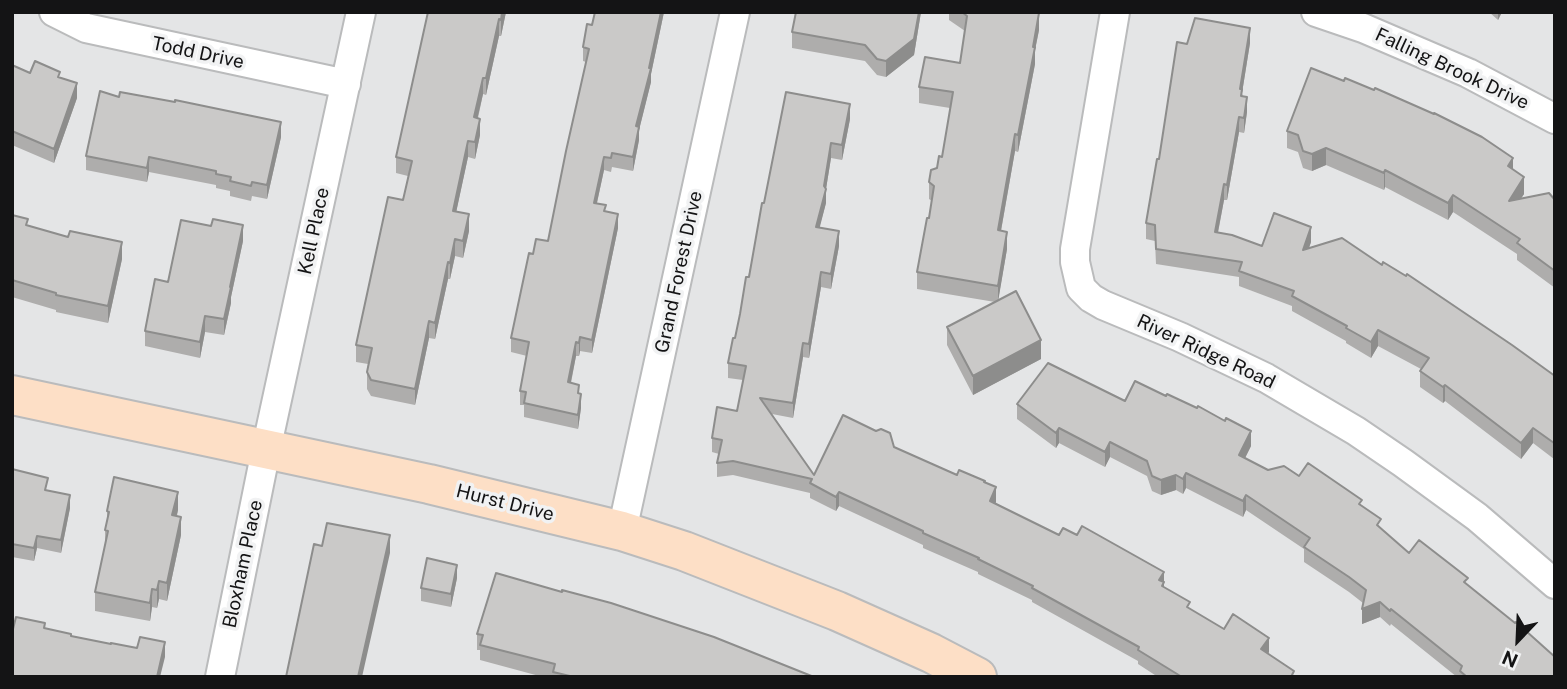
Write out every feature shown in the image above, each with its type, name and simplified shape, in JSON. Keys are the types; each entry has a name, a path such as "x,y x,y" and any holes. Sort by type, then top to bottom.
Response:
{"street":[{"name":"Todd Drive","path":"54,12 86,28 346,83"},
{"name":"Kell Place","path":"266,450 361,12"},
{"name":"Grand Forest Drive","path":"622,531 735,12"},
{"name":"River Ridge Road","path":"1115,12 1075,249 1074,262 1082,288 1091,298 1103,305 1180,337 1266,378 1356,431 1476,517 1555,584"},
{"name":"Falling Brook Drive","path":"1316,12 1363,28 1552,111"},
{"name":"Hurst Drive","path":"12,395 429,484 622,531 684,551 827,607 931,653 977,677"},
{"name":"Bloxham Place","path":"220,677 266,450"}],"building":[{"path":"428,12 502,12 474,117 480,119 475,142 468,141 453,211 469,214 463,241 455,239 435,323 429,321 415,389 371,380 367,372 372,348 356,345 388,197 403,200 412,161 396,157"},
{"path":"595,12 661,12 651,68 636,126 639,127 633,157 612,153 611,158 604,157 594,203 606,205 604,211 618,214 592,340 580,337 579,343 576,342 568,382 579,385 578,393 581,394 578,415 524,403 526,392 520,391 529,342 511,338 529,253 533,254 536,239 548,241 589,49 583,47 587,24 592,25"},
{"path":"796,12 919,12 914,39 886,61 877,59 865,45 792,32"},
{"path":"962,12 1039,13 1035,47 1018,135 1015,134 998,230 1007,232 998,286 917,272 934,186 929,182 931,170 937,168 939,156 942,157 953,92 919,87 925,57 960,63 967,16"},
{"path":"1195,18 1250,28 1240,89 1241,96 1247,97 1244,118 1239,117 1227,185 1224,184 1215,232 1262,246 1274,213 1311,227 1303,250 1342,238 1382,265 1383,262 1406,276 1407,274 1555,376 1554,443 1533,428 1521,443 1445,385 1443,387 1420,371 1429,358 1378,330 1371,342 1292,296 1294,291 1239,271 1242,262 1156,249 1155,225 1146,223 1177,42 1187,44"},
{"path":"35,61 60,72 58,77 77,83 54,149 12,131 12,65 30,73"},
{"path":"1311,68 1344,81 1345,78 1374,90 1375,88 1434,113 1482,137 1513,158 1508,166 1524,177 1509,201 1549,193 1555,200 1555,271 1517,243 1520,239 1453,195 1448,203 1385,170 1384,173 1326,148 1312,154 1303,151 1298,135 1287,131"},
{"path":"100,91 119,97 120,92 175,100 281,122 267,185 252,182 251,186 230,181 231,177 216,174 216,171 149,157 147,168 86,156"},
{"path":"786,92 850,104 842,145 831,143 824,186 826,189 816,227 839,231 831,274 821,272 809,344 803,343 793,403 760,398 814,475 843,415 876,431 881,429 890,433 894,447 957,475 959,470 996,487 990,501 1059,535 1063,528 1077,535 1082,526 1164,572 1159,580 1164,582 1162,586 1190,602 1187,607 1224,629 1233,614 1269,638 1261,649 1294,671 1293,677 1182,677 1138,650 1139,647 1032,588 1033,586 839,492 836,497 810,483 812,479 733,461 717,463 722,440 712,438 717,407 737,411 746,366 728,363 746,277 749,277"},
{"path":"12,215 28,219 26,225 68,237 70,231 122,242 108,306 56,295 12,280"},
{"path":"213,219 243,225 224,319 205,316 200,342 145,331 155,279 168,282 181,220 211,226"},
{"path":"1016,291 1041,340 973,376 947,327"},
{"path":"1048,363 1125,401 1135,381 1166,396 1167,394 1197,408 1198,406 1225,421 1226,418 1251,431 1239,455 1268,470 1284,466 1299,476 1308,463 1362,500 1359,504 1381,519 1377,525 1409,553 1419,540 1468,578 1464,582 1516,622 1555,657 1555,674 1553,677 1467,677 1460,671 1462,666 1391,609 1390,611 1380,602 1362,609 1366,590 1304,547 1310,538 1246,495 1243,501 1186,473 1183,479 1176,475 1161,480 1152,476 1147,461 1110,442 1105,452 1059,428 1056,433 1017,404"},
{"path":"12,469 48,478 45,490 70,495 61,540 37,536 34,548 12,544"},
{"path":"114,477 178,492 172,515 181,517 167,583 159,581 157,590 152,589 150,603 95,592 108,531 105,530 107,511"},
{"path":"327,523 390,535 358,677 286,677 314,544 322,546"},
{"path":"427,558 457,565 451,594 421,588"},
{"path":"496,573 611,603 714,637 814,677 574,677 553,672 555,664 480,645 483,635 477,634"},
{"path":"16,617 45,623 44,628 71,636 111,644 137,648 140,637 165,642 157,677 12,677 12,633"}]}
